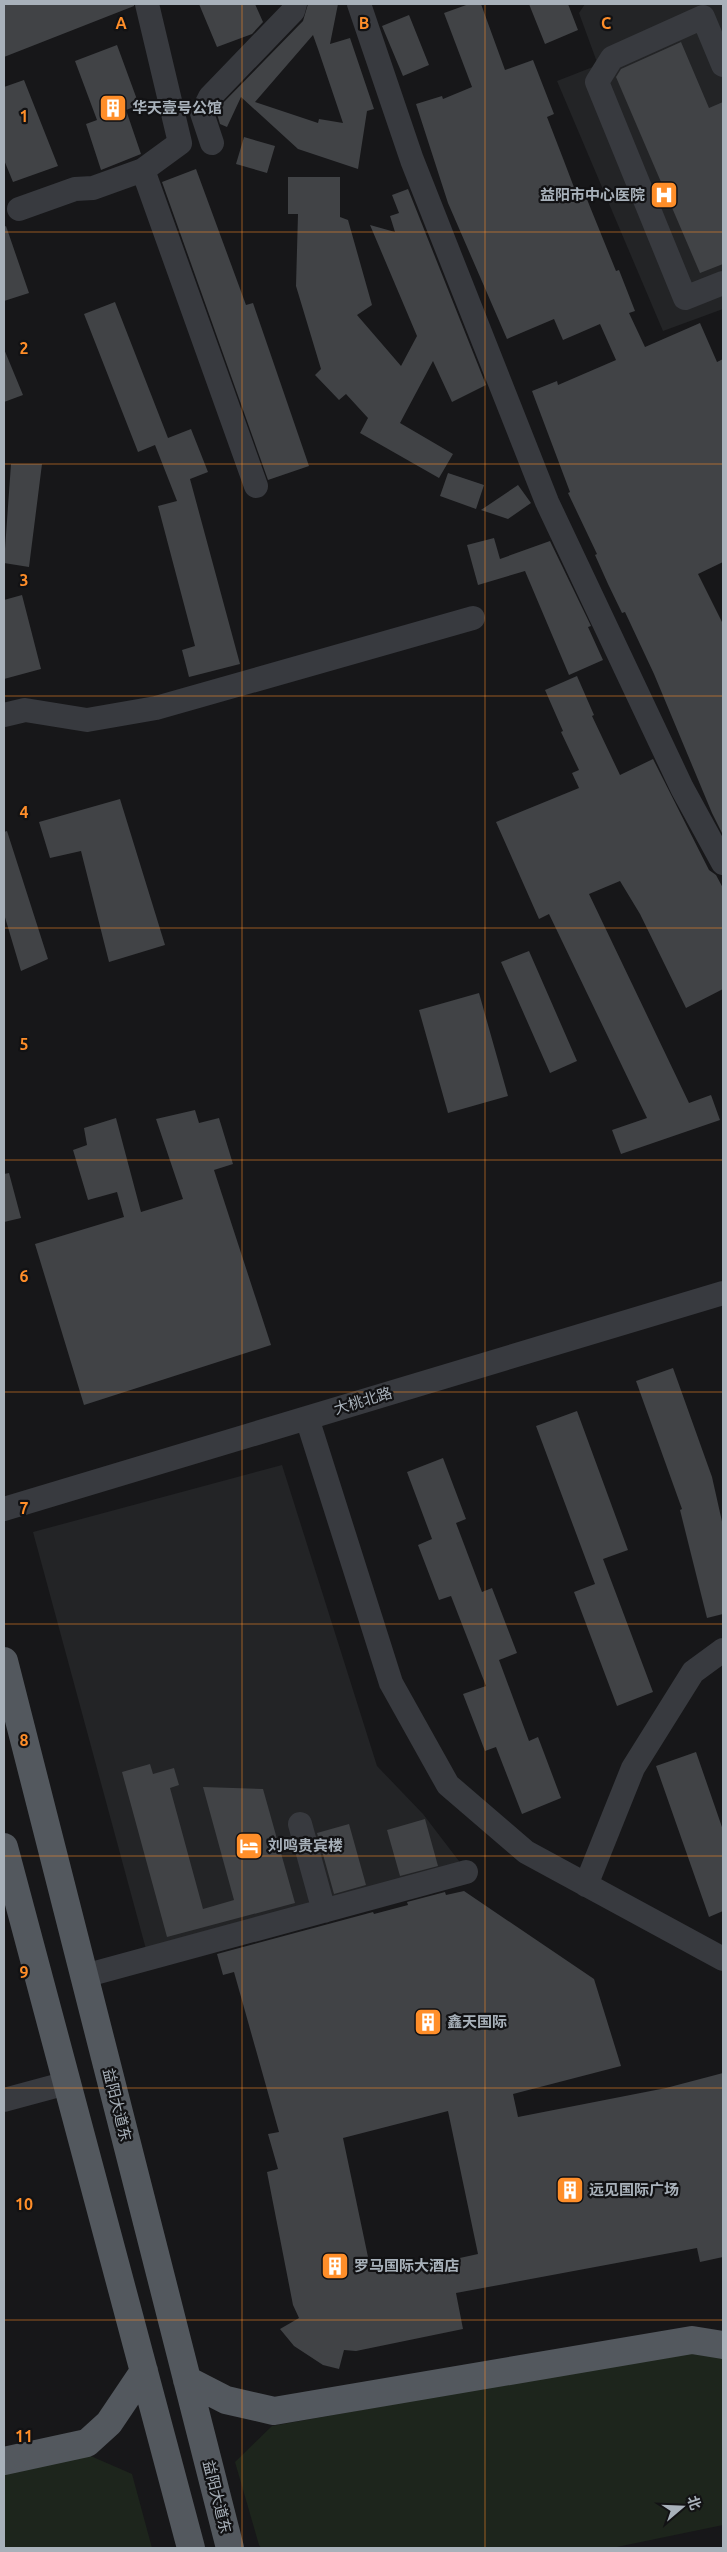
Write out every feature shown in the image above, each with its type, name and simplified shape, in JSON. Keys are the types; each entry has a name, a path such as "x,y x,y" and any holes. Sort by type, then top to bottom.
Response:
{"main road":[{"name":"益阳大道东","path":"4,1661 230,2548"},
{"path":"4,1847 191,2548"},
{"path":"187,2380 226,2400 274,2411 692,2340 723,2345"},
{"path":"4,2461 87,2443 108,2423 144,2371"}],"street":[{"path":"19,209 75,189 93,188 143,170 180,142 147,4"},
{"path":"212,143 202,113 210,96 293,12 296,4"},
{"path":"358,4 412,160 547,502 665,753 723,863"},
{"path":"723,65 700,10 612,58 597,82 685,298 723,283"},
{"path":"143,170 256,486"},
{"path":"4,715 25,710 87,720 156,708 473,618"},
{"name":"大桃北路","path":"4,1510 723,1293"},
{"path":"307,1418 390,1683 448,1785 526,1852 723,1959"},
{"path":"586,1885 633,1768 693,1672 723,1650"},
{"path":"300,1824 324,1911"},
{"path":"84,1976 466,1872"},
{"path":"4,2100 67,2084"}],"shaded area":[{"name":"益阳市中心医院","path":"585,4 723,4 723,309 663,331 557,81 598,65 579,13"},
{"path":"282,1465 377,1766 423,1814 462,1865 147,1953 33,1532"},
{"path":"696,2350 723,2356 723,2525 612,2548 261,2548 259,2545 235,2462 272,2426"},
{"path":"86,2454 132,2474 152,2548 4,2548 4,2472"}],"building":[{"path":"4,4 134,4 134,6 4,57"},
{"path":"199,4 255,4 263,22 252,34 217,47"},
{"path":"308,4 338,4 330,44 350,38 374,109 367,111 358,169 298,149 241,97 227,127 220,124 217,114 221,105 303,21","holes":["313,35 343,123 319,119 318,123 255,102"]},
{"path":"469,4 481,4 505,70 533,60 554,114 547,117 575,190 582,187 616,271 619,270 635,311 629,313 645,347 700,323 717,362 723,359 723,562 698,574 723,624 723,835 654,674 625,612 622,613 608,584 595,555 597,554 568,493 570,492 532,391 557,381 558,385 616,360 600,324 563,340 554,319 507,339 448,203 416,104 442,96 443,99 472,87 444,13"},
{"path":"529,4 568,4 578,30 545,44"},
{"path":"409,15 429,65 403,76 382,26"},
{"path":"681,42 709,108 723,102 723,264 700,273 616,77 621,69"},
{"name":"华天壹号公馆","path":"117,45 139,105 126,110 141,154 101,170 86,124 97,120 75,61"},
{"path":"24,80 58,166 13,182 4,160 4,87"},
{"path":"244,137 275,146 267,173 236,164"},
{"path":"196,169 246,305 253,303 309,466 268,480 162,182"},
{"path":"288,177 340,177 340,217 348,220 372,305 357,315 401,366 417,336 370,225 395,232 390,216 399,213 392,195 408,189 486,385 452,402 433,361 400,423 453,454 439,478 360,433 368,418 346,394 339,400 315,375 321,369 296,286 298,214 288,214"},
{"path":"6,226 29,293 4,301 4,227"},
{"path":"115,302 168,438 191,429 208,472 190,479 240,664 189,677 182,650 195,646 158,506 177,501 155,445 138,452 84,314"},
{"path":"4,349 23,395 4,402"},
{"path":"11,464 42,464 29,567 4,563"},
{"path":"448,473 484,485 476,509 440,496"},
{"path":"518,485 531,503 508,519 481,510"},
{"path":"494,538 500,559 550,541 591,626 588,627 603,660 569,675 525,571 478,585 467,545"},
{"path":"22,595 41,669 4,679 4,600"},
{"path":"577,676 594,715 592,716 620,775 653,759 709,870 716,875 723,888 723,989 686,1008 640,914 620,881 589,894 689,1103 711,1095 720,1120 621,1154 612,1130 647,1118 549,914 539,919 496,822 579,788 572,773 579,770 561,732 563,731 545,690"},
{"path":"120,799 165,945 109,962 81,851 50,858 39,822"},
{"path":"7,831 48,959 21,971 4,914 4,832"},
{"path":"529,951 577,1061 550,1073 501,962"},
{"path":"479,993 508,1096 448,1113 419,1010"},
{"path":"195,1110 199,1123 219,1118 233,1164 214,1170 271,1345 84,1405 35,1244 124,1217 117,1192 88,1200 73,1150 87,1145 84,1128 116,1118 141,1212 183,1199 156,1119"},
{"path":"9,1173 21,1218 4,1222 4,1174"},
{"path":"673,1368 712,1477 723,1526 723,1614 707,1618 680,1510 682,1509 636,1381"},
{"path":"577,1411 628,1550 603,1559 653,1692 617,1706 574,1592 595,1584 536,1426"},
{"path":"443,1458 466,1519 456,1523 482,1592 492,1588 517,1653 499,1660 529,1741 538,1737 561,1798 522,1814 496,1747 485,1751 463,1694 486,1686 451,1596 439,1600 418,1545 432,1539 407,1472"},
{"path":"696,1752 723,1830 723,1911 709,1917 656,1766"},
{"path":"150,1764 153,1774 174,1768 179,1785 170,1788 203,1909 234,1900 203,1787 263,1789 295,1903 167,1937 122,1772"},
{"path":"425,1819 438,1866 400,1876 387,1830"},
{"path":"349,1824 366,1885 334,1894 317,1833"},
{"path":"464,1891 594,1979 621,2066 513,2094 518,2117 666,2088 723,2073 723,2257 700,2262 697,2248 456,2293 463,2329 356,2351 344,2350 339,2369 323,2365 294,2346 280,2329 299,2318 293,2305 267,2172 278,2169 268,2134 279,2132 234,1972 223,1975 217,1954 373,1912 374,1914 408,1905 407,1902 445,1892 446,1895","holes":["448,2111 478,2254 396,2272 368,2257 343,2138"]}],"place":[{"name":"华天壹号公馆","path":"113,108"},
{"name":"益阳市中心医院","path":"664,195"},
{"name":"刘鸣贵宾楼","path":"249,1846"},
{"name":"鑫天国际","path":"428,2022"},
{"name":"远见国际广场","path":"570,2190"},
{"name":"罗马国际大酒店","path":"335,2266"}]}
